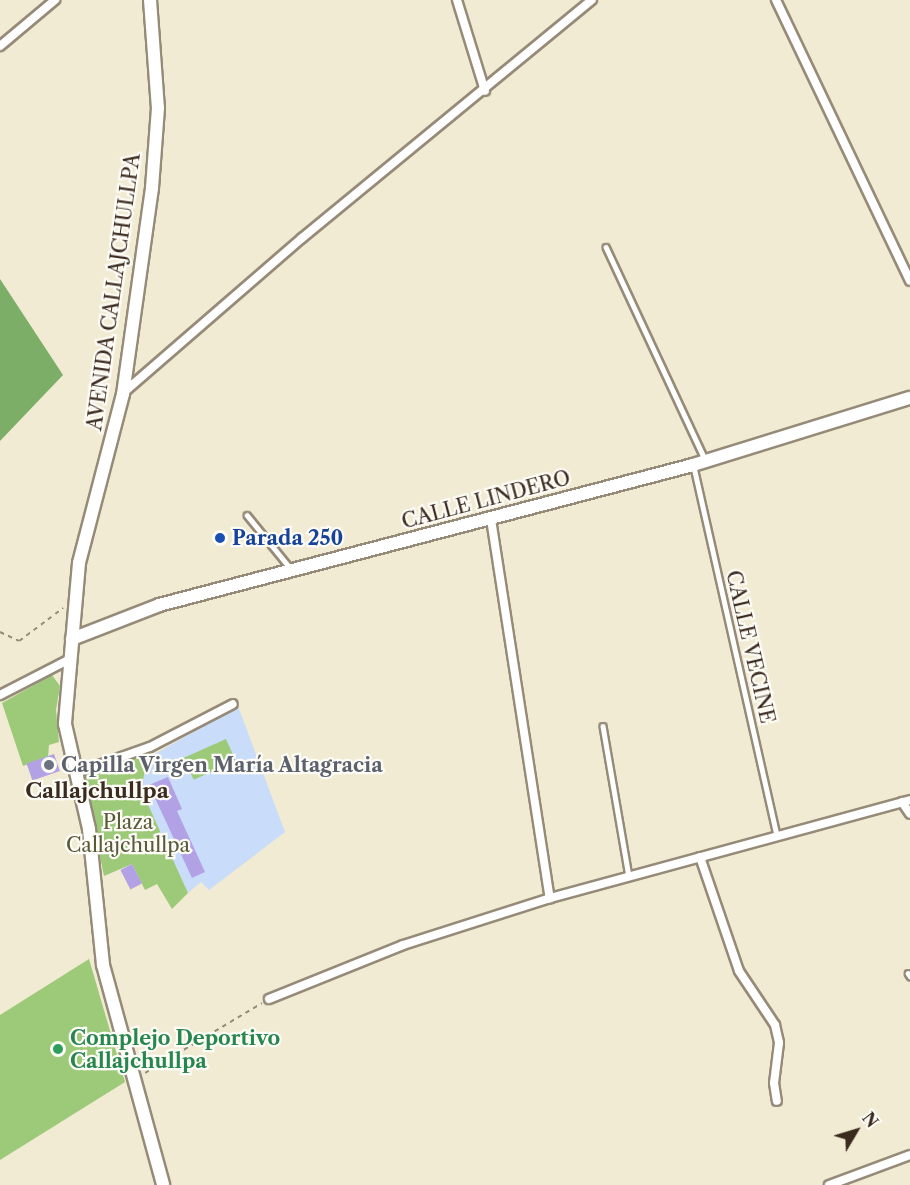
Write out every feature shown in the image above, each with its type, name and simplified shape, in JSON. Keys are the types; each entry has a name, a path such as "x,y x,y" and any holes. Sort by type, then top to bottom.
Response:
{"main road":[{"name":"AVENIDA CALLAJCHULLPA","path":"150,0 158,108 152,188 123,394 79,563 73,610 65,724 89,829 103,965 164,1185"},
{"name":"CALLE LINDERO","path":"72,639 159,605 491,519 699,462 910,398"}],"street":[{"path":"0,46 55,0"},
{"path":"457,0 485,91"},
{"path":"123,394 302,238 485,91 592,0"},
{"path":"777,0 910,280"},
{"path":"491,519 550,898"},
{"path":"0,695 70,659"},
{"path":"76,773 150,747 233,704"},
{"path":"268,999 403,945 550,898 906,801 910,814"},
{"path":"700,857 739,971 775,1025 779,1043 774,1083 777,1101"},
{"path":"830,1185 910,1155"}],"lane":[{"name":"CALLE VECINE","path":"606,247 699,462 777,836"},
{"path":"247,515 293,571"},
{"path":"603,726 629,876"}],"path":[{"path":"0,632 19,641 62,608 73,610"},
{"path":"134,1079 268,999"}],"shaded area":[{"path":"238,706 285,832 209,890 201,882 188,893 141,789 148,758"}],"green space":[{"path":"0,279 63,375 0,441"},
{"path":"52,675 60,686 56,710 59,742 49,745 48,757 23,766 2,703"},
{"path":"226,739 236,761 194,780 184,758"},
{"name":"Plaza Callajchullpa","path":"148,758 141,789 188,893 172,909 157,884 145,890 132,864 104,876 85,783 87,774 131,759"},
{"name":"Complejo Deportivo Callajchullpa","path":"89,959 125,1082 0,1160 0,1015"}],"building":[{"path":"54,754 60,771 32,780 27,763"},
{"path":"168,777 182,809 177,811 205,872 192,878 149,785"},
{"path":"132,864 142,884 130,890 120,870"}],"place":[{"name":"Parada 250","path":"220,538"},
{"name":"Capilla Virgen María Altagracia","path":"49,765"},
{"name":"Complejo Deportivo Callajchullpa","path":"58,1049"}],"district":[{"name":"Callajchullpa","path":"97,791"}]}
